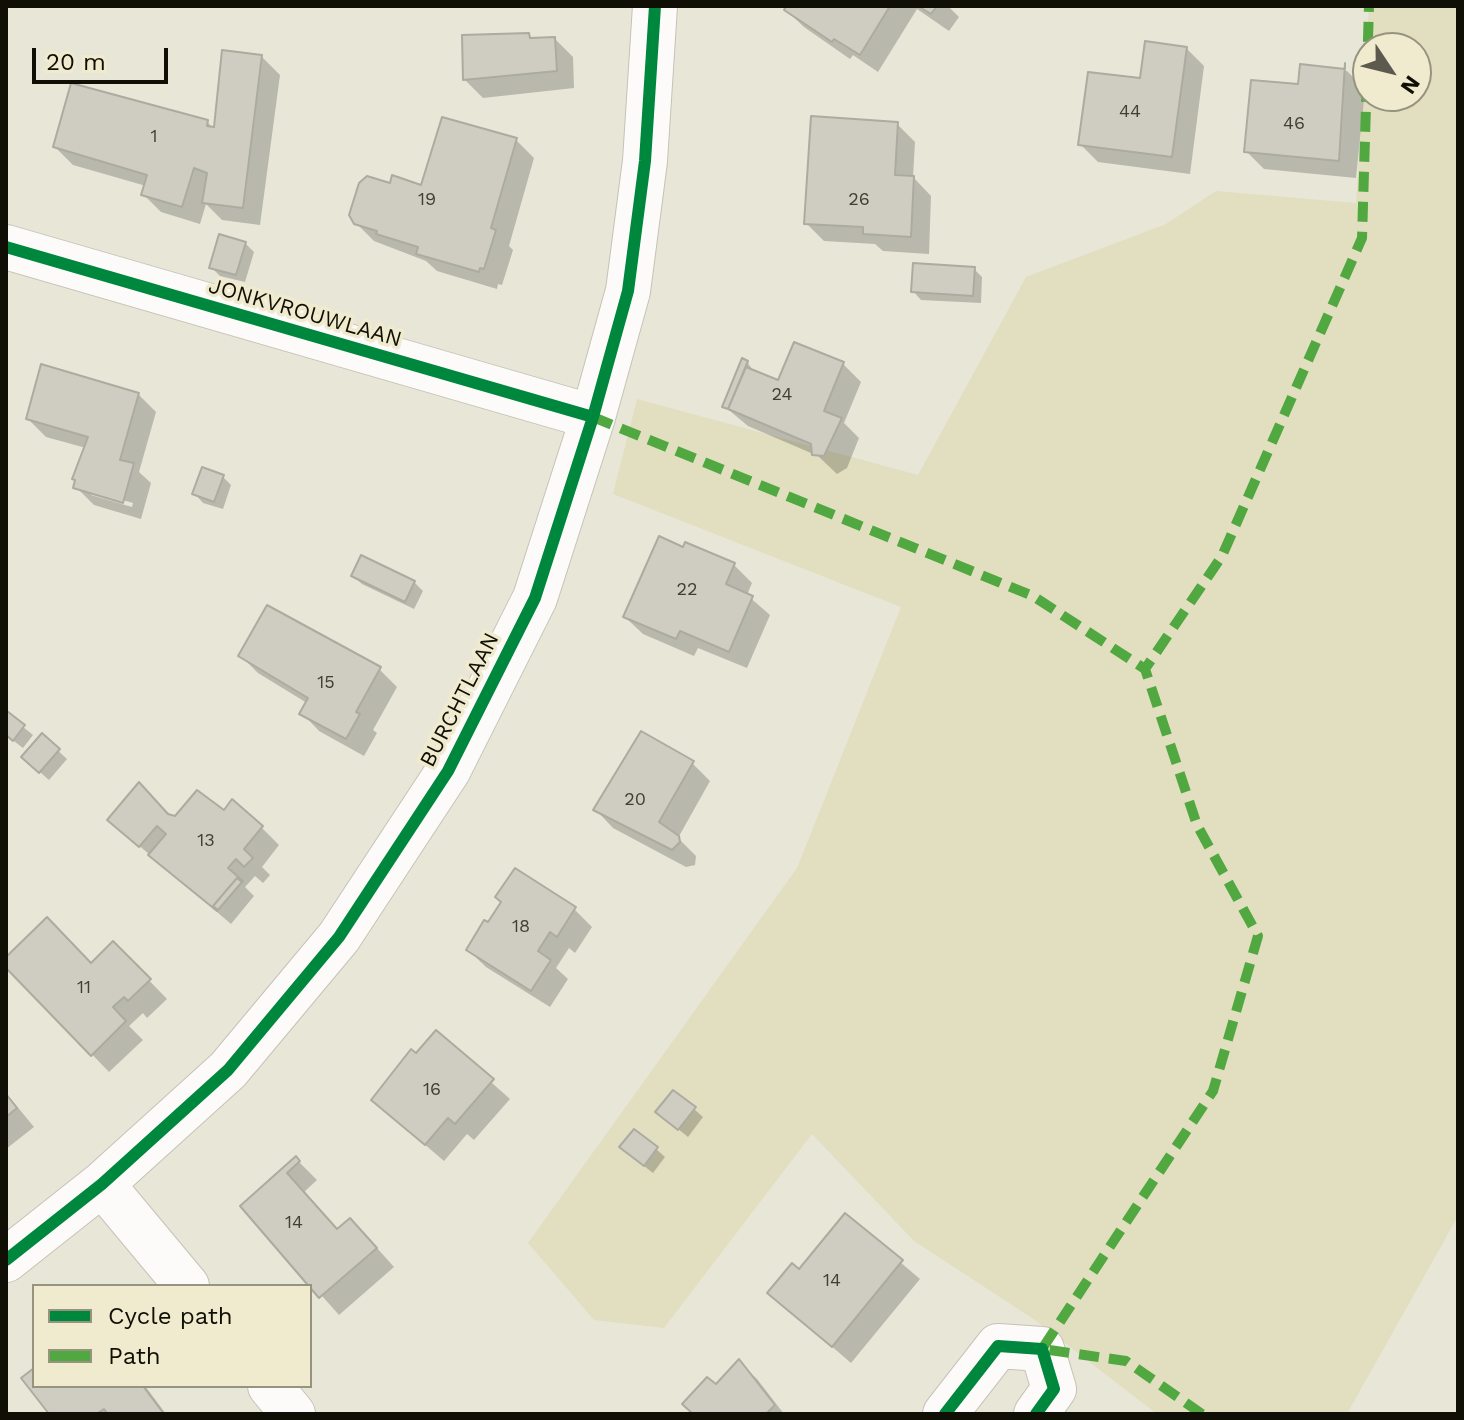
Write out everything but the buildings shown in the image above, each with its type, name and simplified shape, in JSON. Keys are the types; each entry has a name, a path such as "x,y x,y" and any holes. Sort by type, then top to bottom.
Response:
{"street":[{"name":"BURCHTLAAN","path":"6,1260 102,1184 228,1070 339,937 448,771 535,598 593,417 628,291 645,161 655,6"},
{"name":"JONKVROUWLAAN","path":"6,247 593,417"},
{"path":"102,1184 185,1284"},
{"path":"945,1414 998,1346 1042,1349 1054,1389 1036,1414"},
{"path":"272,1388 293,1414"}],"shaded area":[{"path":"1369,6 1458,6 1458,1216 1347,1414 1157,1414 1035,1320 914,1241 812,1134 664,1328 594,1320 528,1243 797,868 901,607 613,494 637,399 918,475 1026,277 1166,224 1216,191 1356,203 1362,112 1432,112 1432,32 1367,32"}],"marked path":[{"path":"1202,1414 1126,1361 1042,1349 1213,1091 1258,936 1197,825 1145,669 1222,556 1362,238 1369,6"},
{"path":"593,417 1033,596 1145,669"}],"cycle path":[{"path":"6,1260 102,1184 228,1070 339,937 448,771 535,598 593,417 628,291 645,161 655,6"},
{"path":"6,247 593,417"},
{"path":"945,1414 998,1346 1042,1349 1054,1389 1036,1414"}]}
